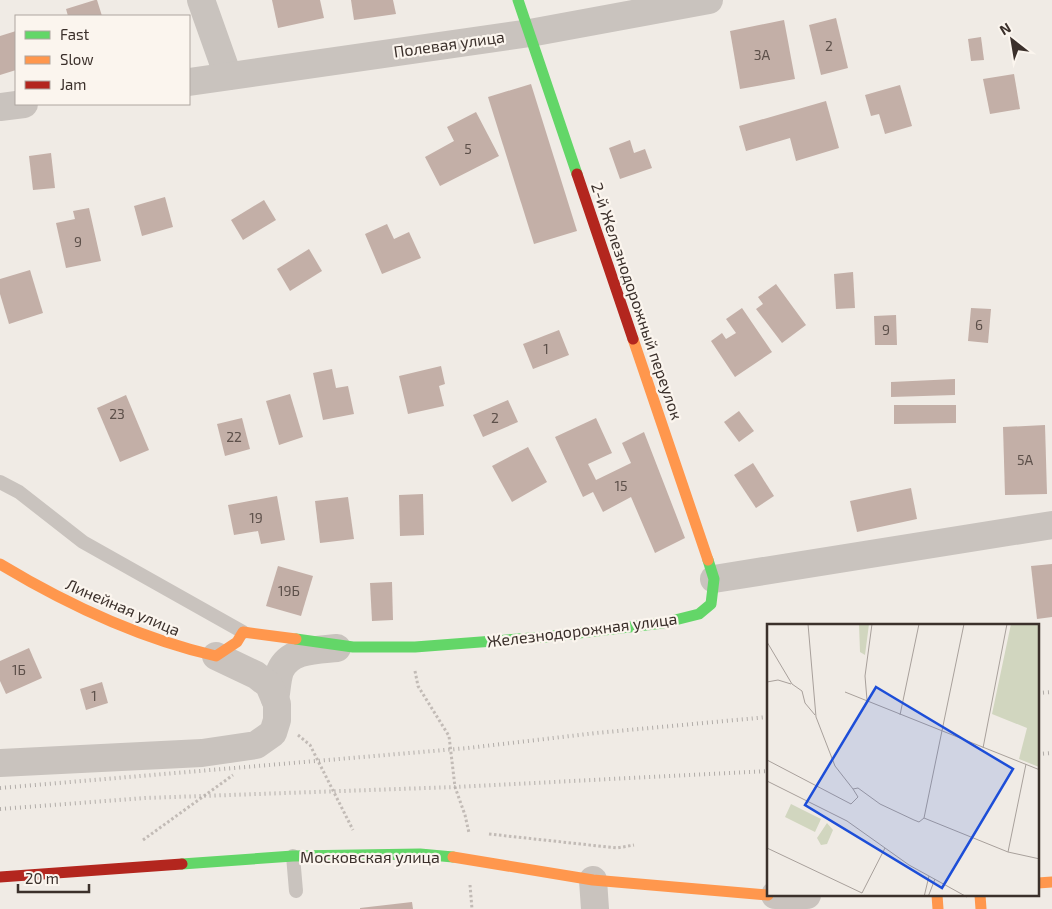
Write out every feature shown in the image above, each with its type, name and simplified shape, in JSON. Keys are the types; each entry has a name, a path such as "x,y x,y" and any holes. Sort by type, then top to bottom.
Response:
{"street":[{"path":"201,0 228,76"},
{"name":"2-й Железнодорожный переулок","path":"518,0 714,579"},
{"name":"Полевая улица","path":"190,82 530,32 709,0"},
{"path":"0,107 16,105"},
{"path":"714,579 1052,524"},
{"name":"Линейная улица","path":"0,564 38,588 117,625 184,650 232,644"},
{"name":"Железнодорожная улица","path":"232,644 415,647 545,637 663,623 699,614 712,604 714,579"},
{"path":"232,644 256,675 270,685 276,710"},
{"path":"0,763 202,753 256,745 273,733 280,670 292,657 305,651 353,647"},
{"name":"Московская улица","path":"0,877 293,856 420,854 592,880 767,895"},
{"path":"592,880 595,909"},
{"path":"937,896 938,909"},
{"path":"980,896 981,909"}],"lane":[{"path":"0,482 19,492 83,542 232,644"},
{"path":"293,856 296,891"}],"path":[{"path":"415,647 414,672 418,686 449,736 455,787 469,832 469,860"},
{"path":"276,710 310,744 354,832 354,855"},
{"path":"163,826 224,782"},
{"path":"469,832 478,833"},
{"path":"488,834 618,848 634,845"}],"building":[{"path":"97,0 102,15 68,15 66,9"},
{"path":"272,0 320,0 324,18 278,28"},
{"path":"351,0 393,0 396,14 354,20"},
{"path":"836,18 848,68 821,75 809,25"},
{"path":"784,20 795,79 740,89 730,31"},
{"path":"15,31 15,70 0,75 0,36"},
{"path":"981,37 984,60 971,61 968,39"},
{"path":"1014,74 1020,109 990,114 983,79"},
{"path":"531,84 577,231 534,244 488,97"},
{"path":"900,85 912,126 885,134 879,114 871,116 865,95"},
{"path":"826,101 839,148 796,161 790,138 746,151 739,126"},
{"path":"476,112 499,156 440,186 425,157 454,141 447,127"},
{"path":"630,140 634,153 645,149 652,168 620,179 609,148"},
{"path":"51,153 55,188 33,190 29,156"},
{"path":"165,197 173,227 142,236 134,206"},
{"path":"264,200 276,220 243,240 231,220"},
{"path":"89,208 101,261 66,268 56,223 75,219 73,211"},
{"path":"387,224 394,239 409,232 421,258 382,274 365,234"},
{"path":"309,249 322,271 290,291 277,269"},
{"path":"30,270 43,313 9,324 0,294 0,279"},
{"path":"853,272 855,308 836,309 834,274"},
{"path":"776,284 806,325 782,343 756,309 763,304 758,297"},
{"path":"742,308 772,352 735,377 711,341 722,333 726,339 736,333 726,319"},
{"path":"971,308 991,309 988,343 968,341"},
{"path":"896,315 897,345 875,345 874,316"},
{"path":"559,330 569,355 533,369 523,344"},
{"path":"441,366 445,384 439,386 444,406 408,414 399,376"},
{"path":"332,369 336,388 348,386 354,414 323,420 313,373"},
{"path":"955,379 955,395 891,397 891,382"},
{"path":"290,394 303,437 279,445 266,401"},
{"path":"126,395 149,450 120,462 97,408"},
{"path":"508,400 518,422 483,437 473,415"},
{"path":"894,405 956,405 956,423 894,424"},
{"path":"739,411 754,431 739,442 724,422"},
{"path":"242,418 250,449 225,456 217,424"},
{"path":"596,418 612,453 588,464 596,480 631,463 622,443 644,432 685,538 655,553 631,497 603,512 593,492 583,497 555,437"},
{"path":"1045,425 1047,494 1005,495 1003,427"},
{"path":"528,447 547,482 512,502 492,466"},
{"path":"753,463 774,496 756,508 734,475"},
{"path":"911,488 917,519 857,532 850,501"},
{"path":"423,494 424,535 400,536 399,495"},
{"path":"277,496 285,540 261,544 258,531 234,535 228,505"},
{"path":"348,497 354,539 320,543 315,501"},
{"path":"1052,564 1052,617 1037,619 1031,566"},
{"path":"278,566 313,576 301,616 266,606"},
{"path":"392,582 393,620 372,621 370,583"},
{"path":"29,648 42,678 6,694 0,681 0,661"},
{"path":"102,682 108,703 86,710 80,689"},
{"path":"412,902 413,909 360,909 360,908"}],"railway":[{"path":"1040,693 1052,692"},
{"path":"0,788 468,748 596,733 767,717"},
{"path":"1040,754 1052,753"},
{"path":"0,809 145,798 455,787 767,771"}],"traffic: fast":[{"path":"518,0 577,174"},
{"path":"296,639 353,647 415,647 545,637 663,623 699,614 711,604 714,579 708,560"},
{"path":"182,864 293,856 420,854 453,857"}],"traffic: slow":[{"path":"633,339 708,560"},
{"path":"0,564 51,593 104,619 187,649 216,656 237,642 243,632 296,639"},
{"path":"453,857 593,880 767,895"},
{"path":"1040,883 1052,882"},
{"path":"937,896 938,909"},
{"path":"980,896 981,909"}],"traffic: jam":[{"path":"577,174 633,339"},
{"path":"0,877 182,864"}]}
